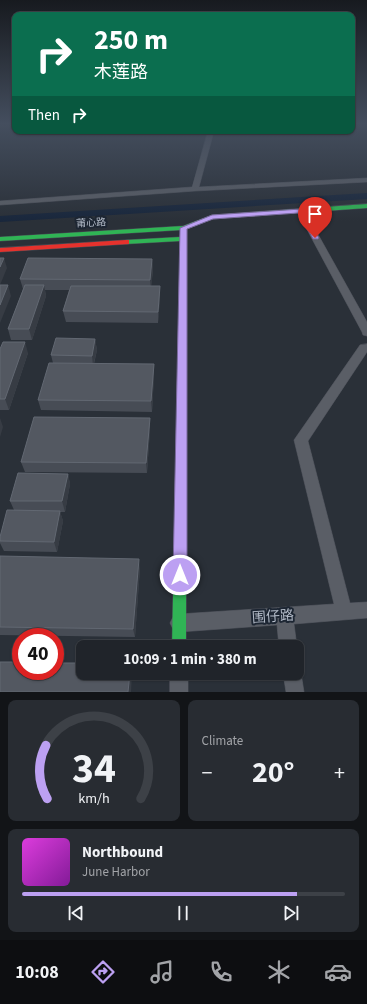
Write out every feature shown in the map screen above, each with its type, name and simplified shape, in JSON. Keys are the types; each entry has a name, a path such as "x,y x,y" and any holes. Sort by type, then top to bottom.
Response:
{"street":[{"path":"195,189 204,156"},
{"path":"0,203 195,189 367,180"},
{"name":"莆心路","path":"0,239 184,228 212,217 367,206"},
{"path":"301,211 367,332"},
{"path":"179,640 184,228"},
{"name":"莆心路","path":"0,250 184,239"},
{"path":"344,612 301,440 364,348 367,348"},
{"name":"围仔路","path":"179,623 367,610"},
{"path":"284,616 287,640"},
{"path":"178,692 179,680"},
{"path":"293,680 295,692"}],"building":[{"path":"0,258 4,258 0,267"},
{"path":"28,258 152,259 150,280 20,279"},
{"path":"0,285 8,285 0,305"},
{"path":"25,285 44,285 29,329 8,329"},
{"path":"71,286 160,286 158,312 63,311"},
{"path":"56,338 95,339 92,356 51,355"},
{"path":"3,342 25,342 5,399 0,399 0,349"},
{"path":"49,363 154,364 151,401 38,400"},
{"path":"34,417 150,418 146,463 21,462"},
{"path":"18,473 68,474 62,501 10,501"},
{"path":"7,510 60,511 54,542 0,541"},
{"path":"0,556 139,559 133,629 0,627"},
{"path":"0,662 12,662 12,680 64,680 64,663 76,663 76,680 129,680 128,692 0,692"}],"waterway":[{"path":"0,219 367,196"}],"traffic: fast":[{"path":"0,239 184,228 212,217 367,206"},
{"path":"179,640 184,228"},
{"path":"126,242 184,239"}],"traffic: jam":[{"path":"0,250 126,242"}],"route":[{"path":"180,575 184,228 212,217 301,211 315,238"}]}
